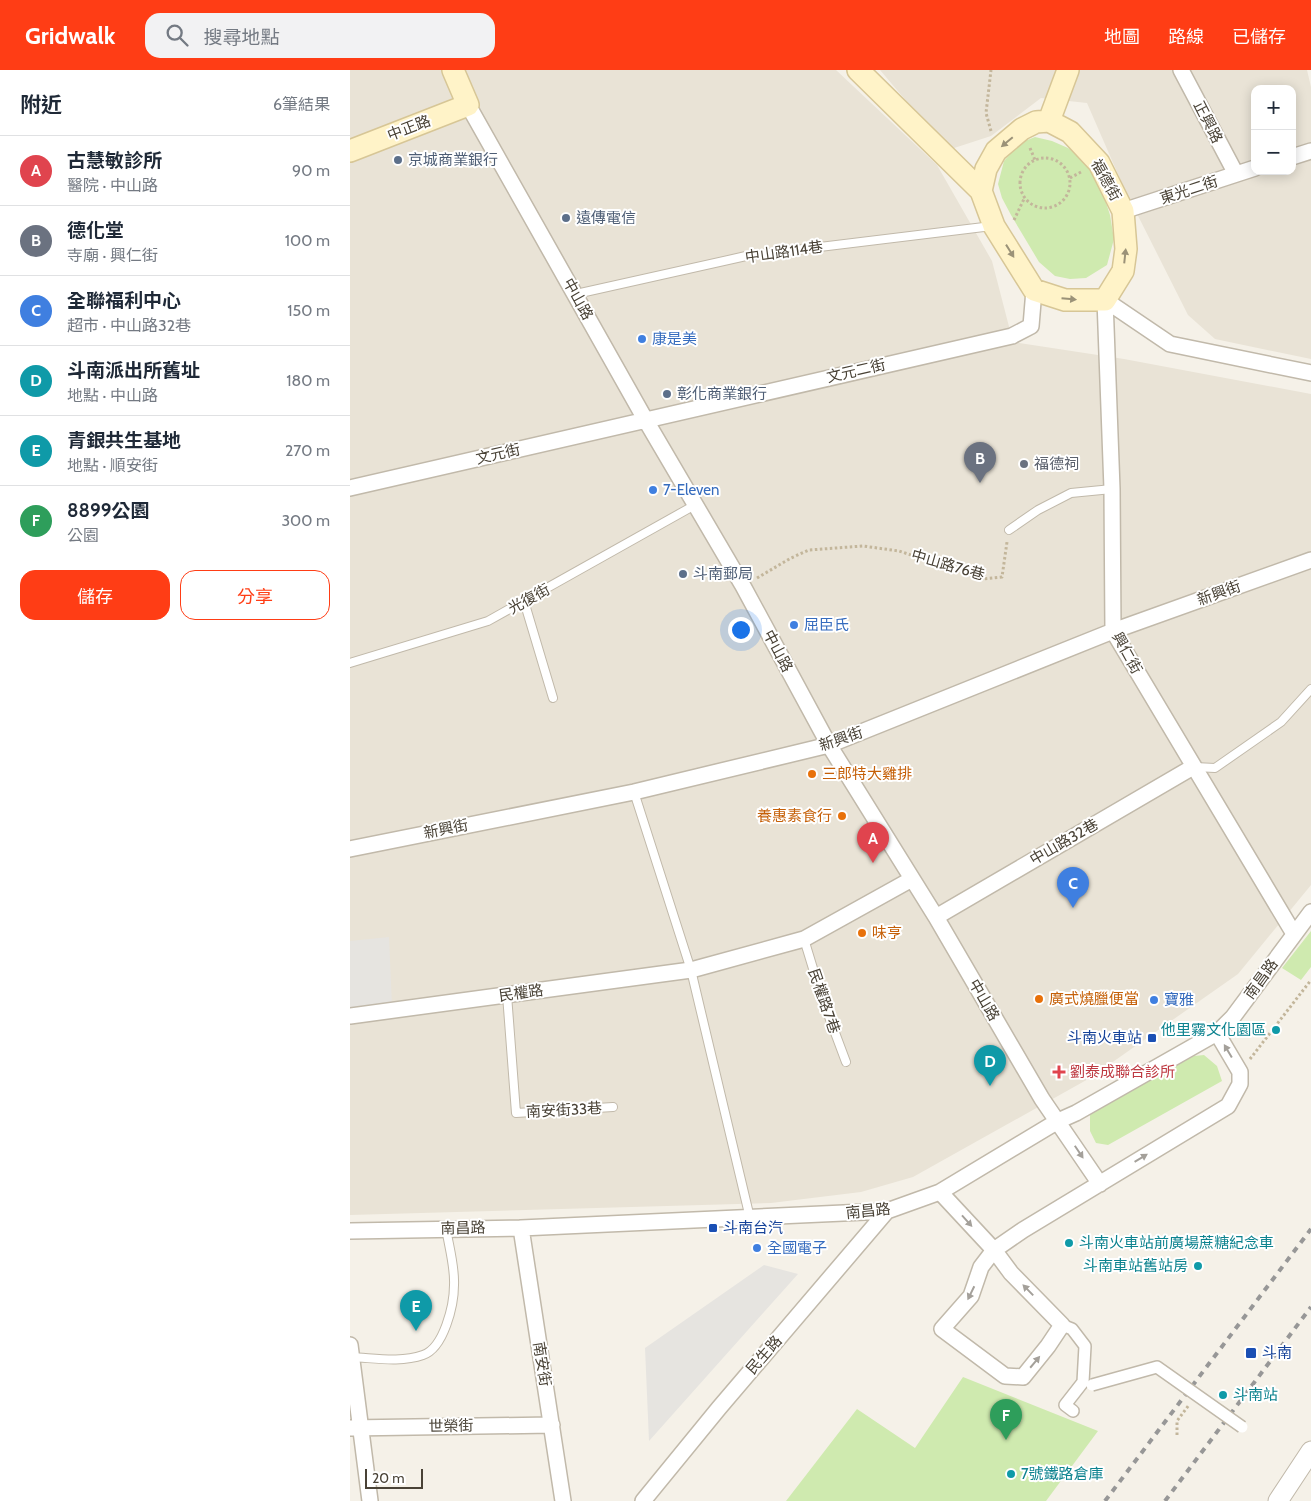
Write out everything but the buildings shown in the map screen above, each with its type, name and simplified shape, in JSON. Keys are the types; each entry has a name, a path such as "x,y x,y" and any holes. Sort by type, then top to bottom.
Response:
{"main road":[{"name":"中山路","path":"453,70 468,105"},
{"path":"858,70 981,191 994,226 1034,290 1065,300 1105,300"},
{"path":"981,191 986,168 996,151 1022,129 1036,122 1049,121 1068,70"},
{"name":"中正路","path":"350,151 468,105"},
{"name":"福德街","path":"1049,121 1070,132 1099,162 1123,212 1126,249 1123,272 1105,300"}],"street":[{"name":"正興路","path":"1181,70 1236,174"},
{"name":"中山路","path":"468,105 645,419 743,586 829,745 936,917 1042,1099 1100,1184"},
{"path":"1296,156 1311,151"},
{"name":"東光二街","path":"1123,212 1251,169"},
{"name":"文元二街","path":"645,419 1012,336 1031,326 1034,290"},
{"path":"1105,300 1170,344 1311,373"},
{"name":"興仁街","path":"1105,300 1112,489 1113,631 1294,934"},
{"name":"文元街","path":"350,488 645,419"},
{"name":"新興街","path":"350,848 634,792 829,745 1113,631 1311,560"},
{"name":"中山路32巷","path":"936,917 1193,767"},
{"name":"民權路","path":"350,1016 691,970 804,939 912,879"},
{"name":"南昌路","path":"350,1231 521,1228 887,1211 940,1192 1058,1121 1076,1113 1218,1033 1233,1017 1311,912"},
{"path":"1062,1325 1023,1377 1005,1376 942,1329 971,1296 981,1267 994,1250 1023,1230 1228,1106 1240,1084 1240,1072 1218,1033"},
{"path":"940,1192 994,1250 1011,1273 1062,1325 1072,1329 1084,1346 1082,1382 1065,1405 1073,1411"},
{"name":"民生路","path":"643,1501 719,1408 887,1211"},
{"name":"南安街","path":"521,1228 563,1501"},
{"path":"351,1351 356,1428 370,1501"},
{"path":"1092,1385 1157,1367 1242,1427"},
{"name":"世榮街","path":"356,1428 552,1425"},
{"path":"1278,1501 1311,1451"}],"lane":[{"name":"中山路114巷","path":"576,294 746,256 994,226"},
{"path":"1009,530 1038,510 1071,493 1112,489"},
{"name":"光復街","path":"350,663 488,621 695,505"},
{"path":"524,601 553,698"},
{"path":"1193,767 1216,768 1281,722 1311,688"},
{"path":"634,792 691,970 750,1218"},
{"name":"民權路7巷","path":"804,939 822,998 846,1062"},
{"name":"南安街33巷","path":"507,995 516,1113 613,1107"},
{"path":"351,1351 401,1360 426,1355 439,1343 448,1320 454,1286 446,1228"}],"path":[{"path":"991,70 986,113 996,151"},
{"path":"1044,158 1053,159 1061,163 1067,170 1070,178 1070,187 1067,195 1060,204 1046,208 1037,207 1029,203 1020,185 1020,176 1024,168 1035,160 1044,158"},
{"name":"中山路76巷","path":"743,586 791,558 809,550 864,546 899,551 983,579 1002,577 1009,530"},
{"path":"1240,1072 1311,980"},
{"path":"1177,1435 1177,1421 1196,1394"}],"shaded area":[{"path":"350,70 836,70 937,165 992,261 1013,342 1124,359 1311,394 1311,885 1238,974 1090,1078 913,1177 861,1192 771,1203 350,1215"},
{"path":"880,70 1307,70 1311,87 1311,359 1215,339 1188,315 1124,188 1087,103 1041,98 991,136 948,150"},
{"path":"389,937 392,1006 350,1011 350,941"},
{"path":"764,1265 798,1274 649,1441 645,1348"}],"green space":[{"path":"1035,137 1052,141 1068,148 1080,156 1098,178 1110,215 1114,239 1107,265 1086,278 1070,279 1055,276 1039,262 1002,198 998,184 1004,161 1020,143"},
{"path":"1311,931 1311,967 1301,980 1282,968"},
{"path":"1204,1055 1217,1066 1222,1081 1108,1145 1096,1143 1090,1131 1090,1112 1194,1056"},
{"path":"963,1377 1098,1431 1046,1501 786,1501 857,1409 915,1448"}],"railway":[{"path":"1105,1501 1311,1229"},
{"path":"1165,1501 1311,1307"}],"place":[{"name":"京城商業銀行","path":"398,160"},
{"name":"遠傳電信","path":"566,218"},
{"name":"康是美","path":"642,339"},
{"name":"彰化商業銀行","path":"667,394"},
{"name":"福德祠","path":"1024,464"},
{"name":"德化堂","path":"980,483"},
{"name":"7-Eleven","path":"653,490"},
{"name":"斗南郵局","path":"683,574"},
{"name":"屈臣氏","path":"794,625"},
{"name":"三郎特大雞排","path":"812,774"},
{"name":"養惠素食行","path":"842,816"},
{"name":"古慧敏診所","path":"873,863"},
{"name":"全聯福利中心","path":"1073,908"},
{"name":"味亨","path":"862,933"},
{"name":"廣式燒臘便當","path":"1039,999"},
{"name":"寶雅","path":"1154,1000"},
{"name":"他里霧文化園區","path":"1276,1030"},
{"name":"斗南火車站","path":"1152,1038"},
{"name":"劉泰成聯合診所","path":"1059,1072"},
{"name":"斗南派出所舊址","path":"990,1086"},
{"name":"斗南台汽","path":"713,1228"},
{"name":"斗南火車站前廣場蔗糖紀念車","path":"1069,1243"},
{"name":"全國電子","path":"757,1248"},
{"name":"斗南車站舊站房","path":"1198,1266"},
{"name":"青銀共生基地","path":"416,1331"},
{"name":"斗南","path":"1251,1353"},
{"name":"斗南站","path":"1223,1395"},
{"name":"8899公園","path":"1006,1440"},
{"name":"7號鐵路倉庫","path":"1011,1474"}]}
